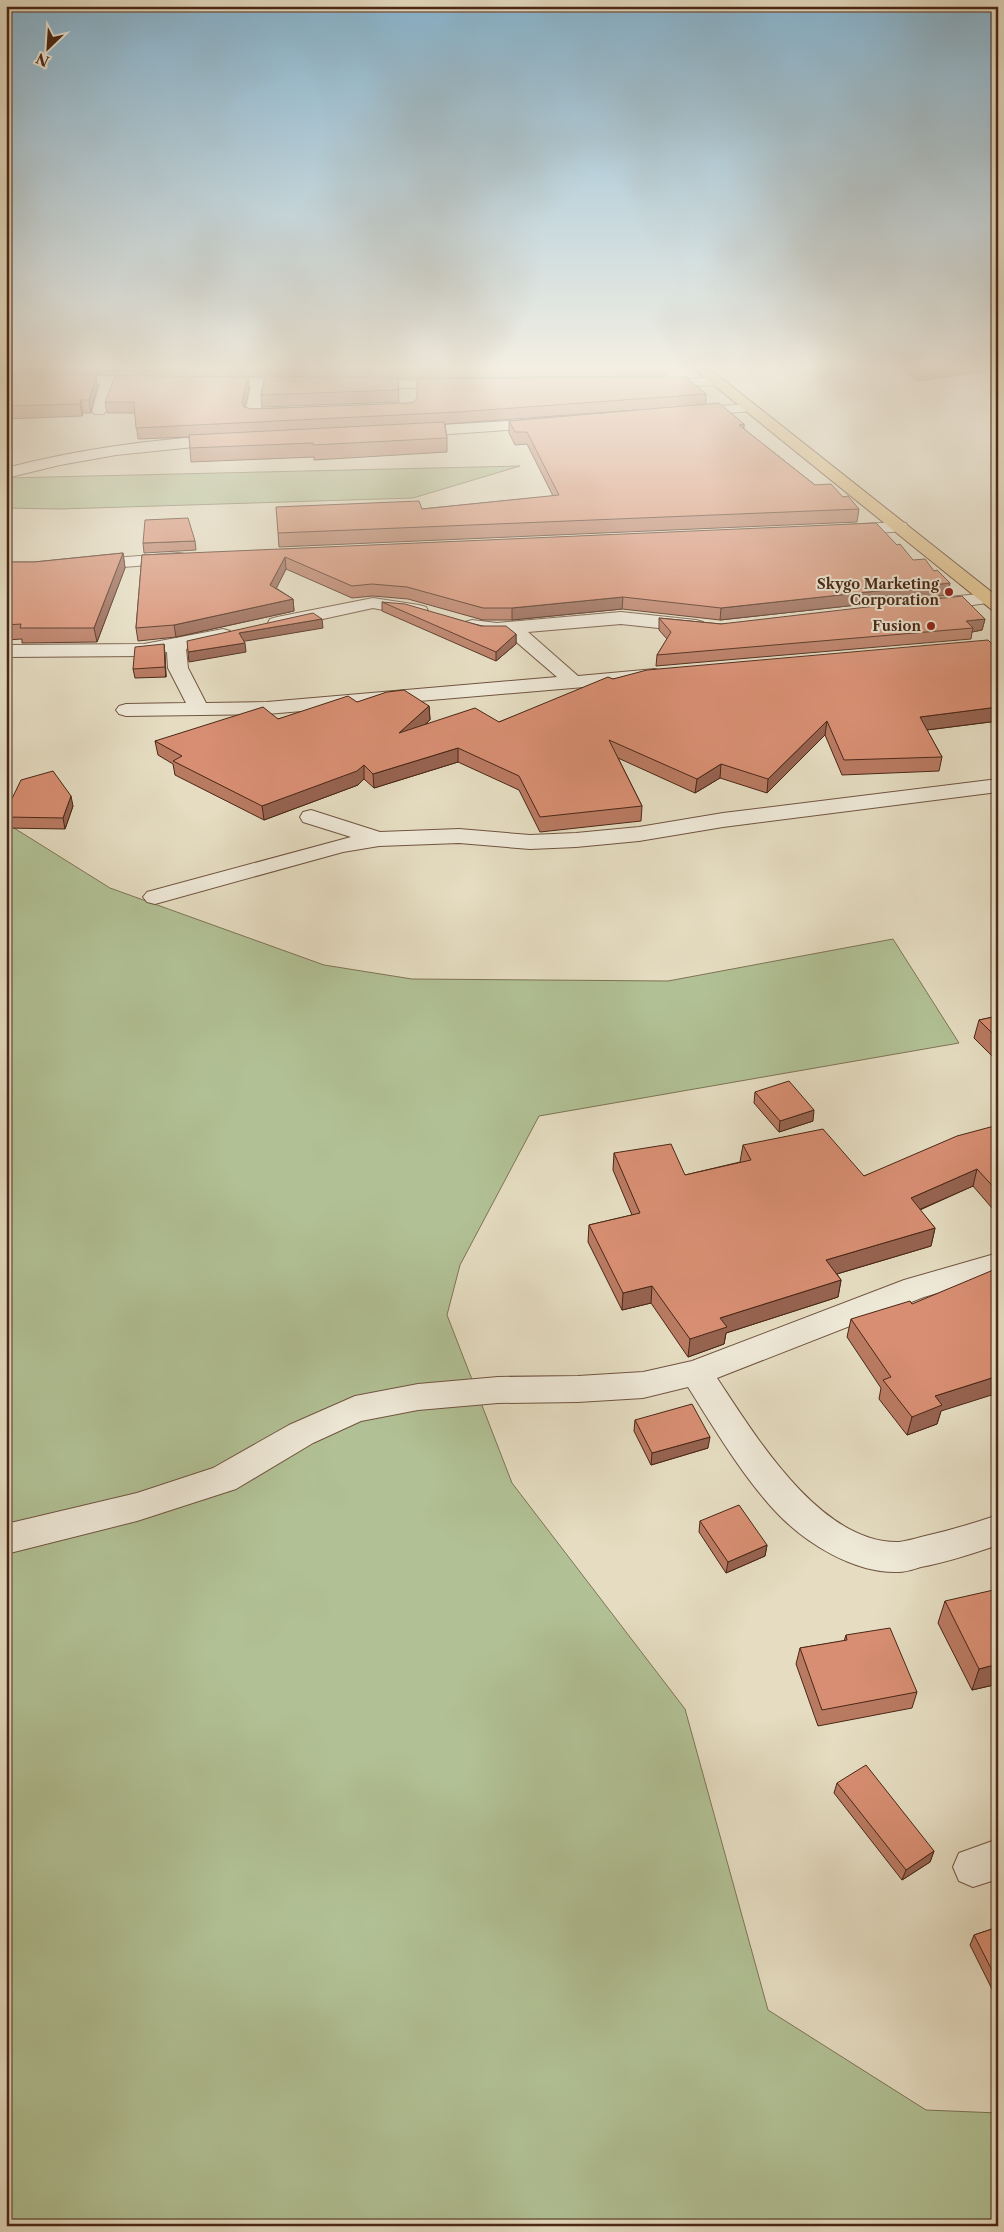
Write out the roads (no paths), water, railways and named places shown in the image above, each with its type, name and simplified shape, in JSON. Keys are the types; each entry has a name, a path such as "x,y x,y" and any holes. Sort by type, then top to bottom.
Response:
{"highway":[{"path":"827,470 993,602"}],"street":[{"path":"824,531 900,527"},
{"path":"68,567 132,560 192,558"},
{"path":"911,607 993,602"},
{"path":"260,627 356,605 373,603 406,607 432,615"},
{"path":"458,622 482,628 512,628 621,618 710,627"},
{"path":"512,628 574,682"},
{"path":"6,651 110,651 176,645 241,631"},
{"path":"176,645 178,668 200,710"},
{"path":"126,710 268,708 672,673"},
{"path":"155,897 341,846 379,840 424,836 459,836 530,842 576,840 639,834 732,819 998,785"},
{"path":"312,817 379,840"},
{"path":"6,1539 137,1507 224,1479 301,1434 355,1409 418,1397 498,1390 578,1390 643,1385 696,1373 915,1288 998,1264"},
{"path":"696,1373 744,1444 788,1502 824,1532 861,1552 899,1557 950,1546 998,1530"}],"place":[{"name":"Skygo Marketing Corporation","path":"949,592"},
{"name":"Fusion","path":"931,626"}]}
